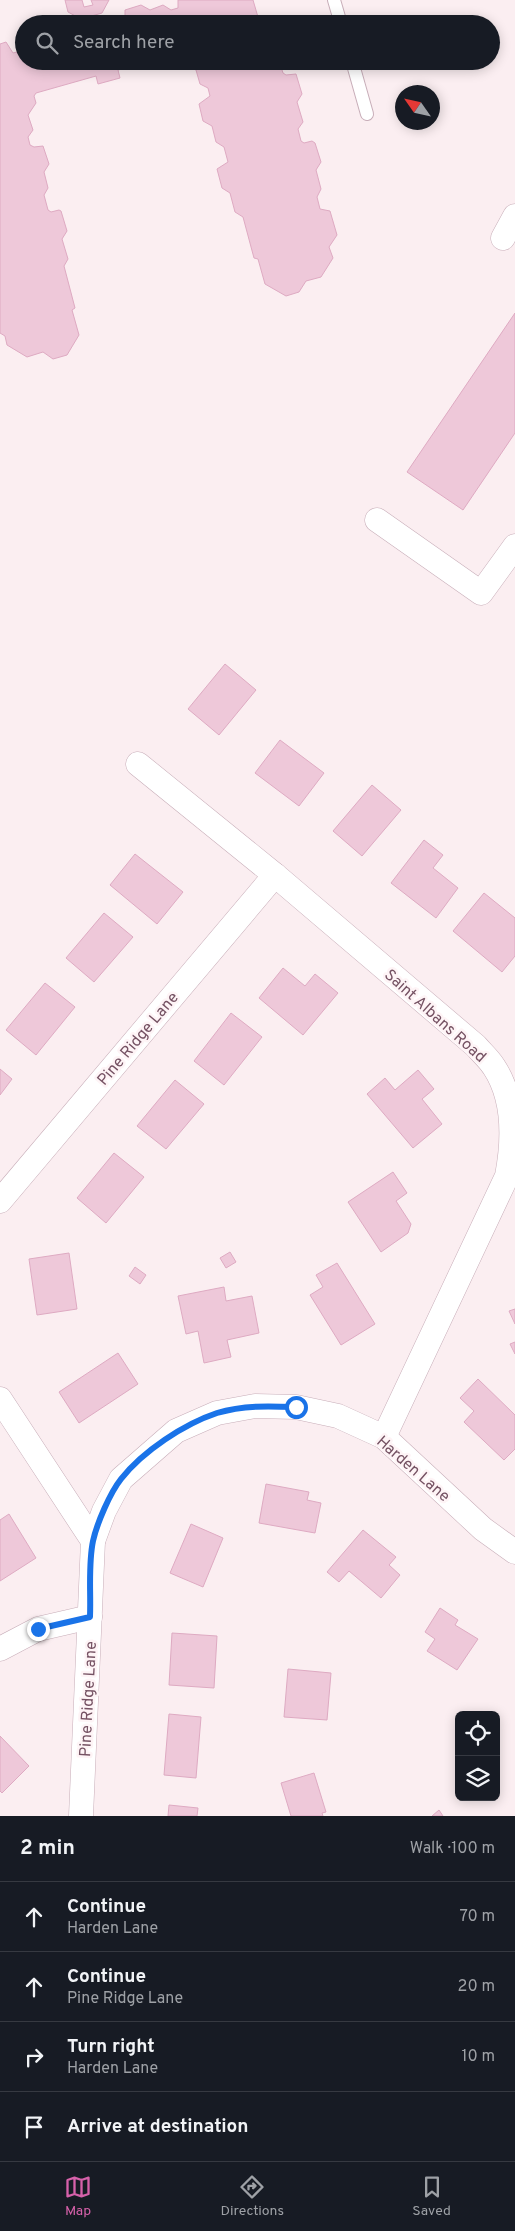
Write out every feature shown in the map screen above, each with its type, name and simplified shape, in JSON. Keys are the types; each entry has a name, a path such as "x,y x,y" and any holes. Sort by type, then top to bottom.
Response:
{"street":[{"path":"502,238 515,216"},
{"path":"376,520 481,593 515,546"},
{"name":"Saint Albans Road","path":"138,764 275,875 476,1046 494,1067 504,1088 513,1131 507,1176 384,1438"},
{"name":"Pine Ridge Lane","path":"0,1201 275,875"},
{"path":"0,1399 93,1541"},
{"name":"Harden Lane","path":"93,1541 104,1511 121,1479 176,1431 217,1413 255,1406 296,1407 338,1416 384,1438 483,1529 515,1552"},
{"name":"Pine Ridge Lane","path":"81,1816 93,1541"},
{"path":"0,1649 38,1629 90,1617"}],"lane":[{"path":"334,0 338,15"},
{"path":"355,70 367,114"}],"building":[{"path":"65,0 82,0 84,7 93,5 91,0 109,0 102,13 95,15 74,15 68,12"},
{"path":"178,0 253,0 257,15 125,15 125,10 141,5 150,10 163,5 171,10 178,8"},
{"path":"6,42 13,53 15,52 15,70 118,70 120,78 98,84 96,76 36,93 34,96 36,103 28,115 33,130 28,137 30,145 34,147 43,146 49,164 44,172 48,188 44,195 48,210 51,212 61,211 67,231 62,239 68,259 64,266 75,308 72,310 79,335 67,355 53,359 43,352 27,357 7,345 5,336 0,333 0,44"},
{"path":"196,70 282,70 286,75 296,74 302,94 297,102 303,122 298,129 301,141 304,143 312,141 315,143 321,162 316,170 321,189 317,197 320,209 330,211 337,235 329,247 333,258 321,277 306,281 299,292 286,296 265,284 258,259 254,258 243,217 235,212 230,193 222,188 217,169 228,162 224,147 216,142 212,126 203,121 199,104 210,96 208,88 200,84"},
{"path":"515,313 515,433 463,510 407,472"},
{"path":"225,664 256,690 219,735 188,709"},
{"path":"280,740 324,773 299,806 255,773"},
{"path":"372,785 401,810 362,856 333,831"},
{"path":"424,840 443,855 433,868 458,888 436,918 391,883"},
{"path":"135,854 183,892 157,924 110,885"},
{"path":"484,893 515,918 515,956 502,972 453,931"},
{"path":"104,913 133,937 94,982 66,958"},
{"path":"283,968 305,986 315,974 338,993 303,1035 259,998"},
{"path":"45,983 75,1007 36,1055 6,1030"},
{"path":"231,1013 262,1037 224,1085 194,1061"},
{"path":"0,1069 12,1079 0,1095"},
{"path":"418,1070 434,1089 422,1099 442,1124 413,1148 367,1094 385,1078 395,1090"},
{"path":"175,1080 204,1104 166,1149 137,1126"},
{"path":"114,1153 144,1177 106,1223 77,1198"},
{"path":"393,1172 407,1193 396,1201 411,1224 408,1233 381,1252 348,1202"},
{"path":"230,1252 236,1262 226,1268 220,1258"},
{"path":"69,1253 77,1309 37,1315 29,1259"},
{"path":"337,1263 375,1324 341,1345 310,1295 323,1287 316,1275"},
{"path":"135,1267 146,1275 140,1284 129,1276"},
{"path":"224,1287 226,1301 252,1296 259,1333 227,1340 231,1357 204,1363 198,1331 186,1334 178,1296"},
{"path":"515,1309 515,1324 509,1311"},
{"path":"515,1342 515,1354 510,1344"},
{"path":"118,1353 138,1384 79,1423 59,1392"},
{"path":"478,1379 515,1415 515,1449 504,1460 464,1422 474,1411 460,1398"},
{"path":"266,1484 309,1492 307,1500 321,1503 315,1533 259,1523"},
{"path":"9,1514 36,1558 0,1581 0,1520"},
{"path":"191,1524 223,1538 203,1587 170,1573"},
{"path":"363,1530 396,1557 389,1565 400,1575 381,1598 349,1571 339,1582 327,1572"},
{"path":"440,1608 458,1620 455,1625 478,1639 457,1670 427,1651 435,1639 425,1632"},
{"path":"172,1633 217,1636 214,1688 169,1685"},
{"path":"288,1669 331,1673 327,1720 284,1717"},
{"path":"169,1714 201,1717 196,1778 164,1775"},
{"path":"0,1736 29,1766 2,1793 0,1791"},
{"path":"314,1773 326,1812 322,1813 323,1816 291,1816 281,1783"},
{"path":"169,1805 198,1808 197,1816 168,1816"},
{"path":"439,1810 443,1816 432,1816"}],"route":[{"path":"38,1629 90,1617 93,1541 104,1511 121,1479 148,1453 176,1431 217,1413 255,1406 296,1407"}]}
